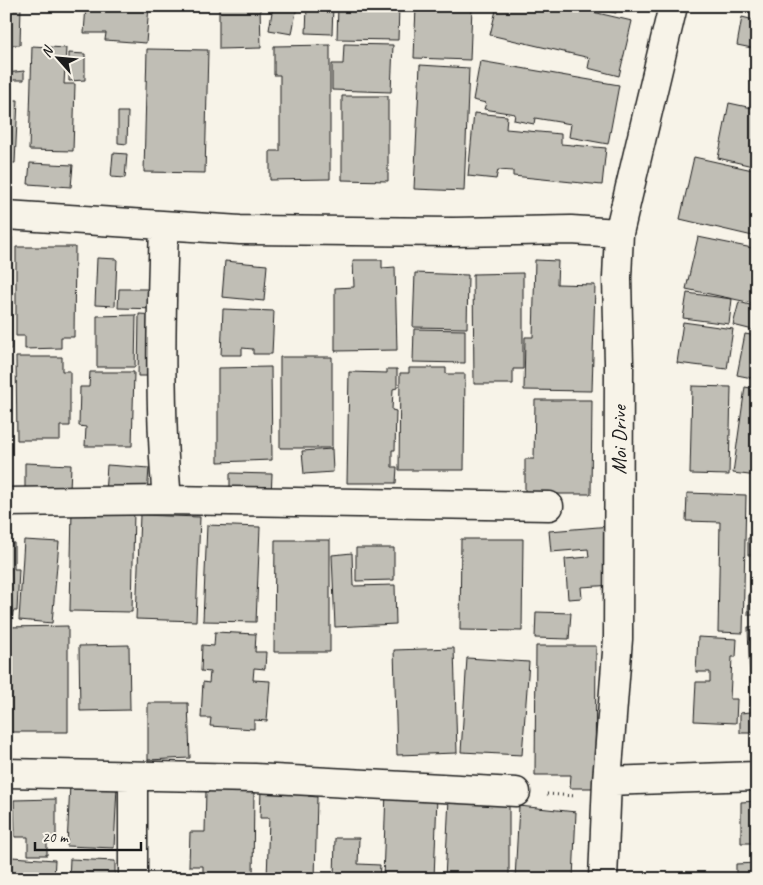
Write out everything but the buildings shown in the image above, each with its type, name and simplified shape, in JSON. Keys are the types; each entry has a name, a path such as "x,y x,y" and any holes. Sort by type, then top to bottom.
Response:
{"street":[{"name":"Moi Drive","path":"604,879 607,790 618,639 619,364 616,278 619,233 673,6"},
{"path":"6,215 164,227 240,230 434,232 571,230 619,233"},
{"path":"164,227 160,336 162,448 167,500"},
{"path":"6,502 167,500 549,506"},
{"path":"6,773 255,778 516,792"},
{"path":"607,790 757,776"},
{"path":"133,777 133,879"}],"path":[{"path":"516,792 607,790"}]}
